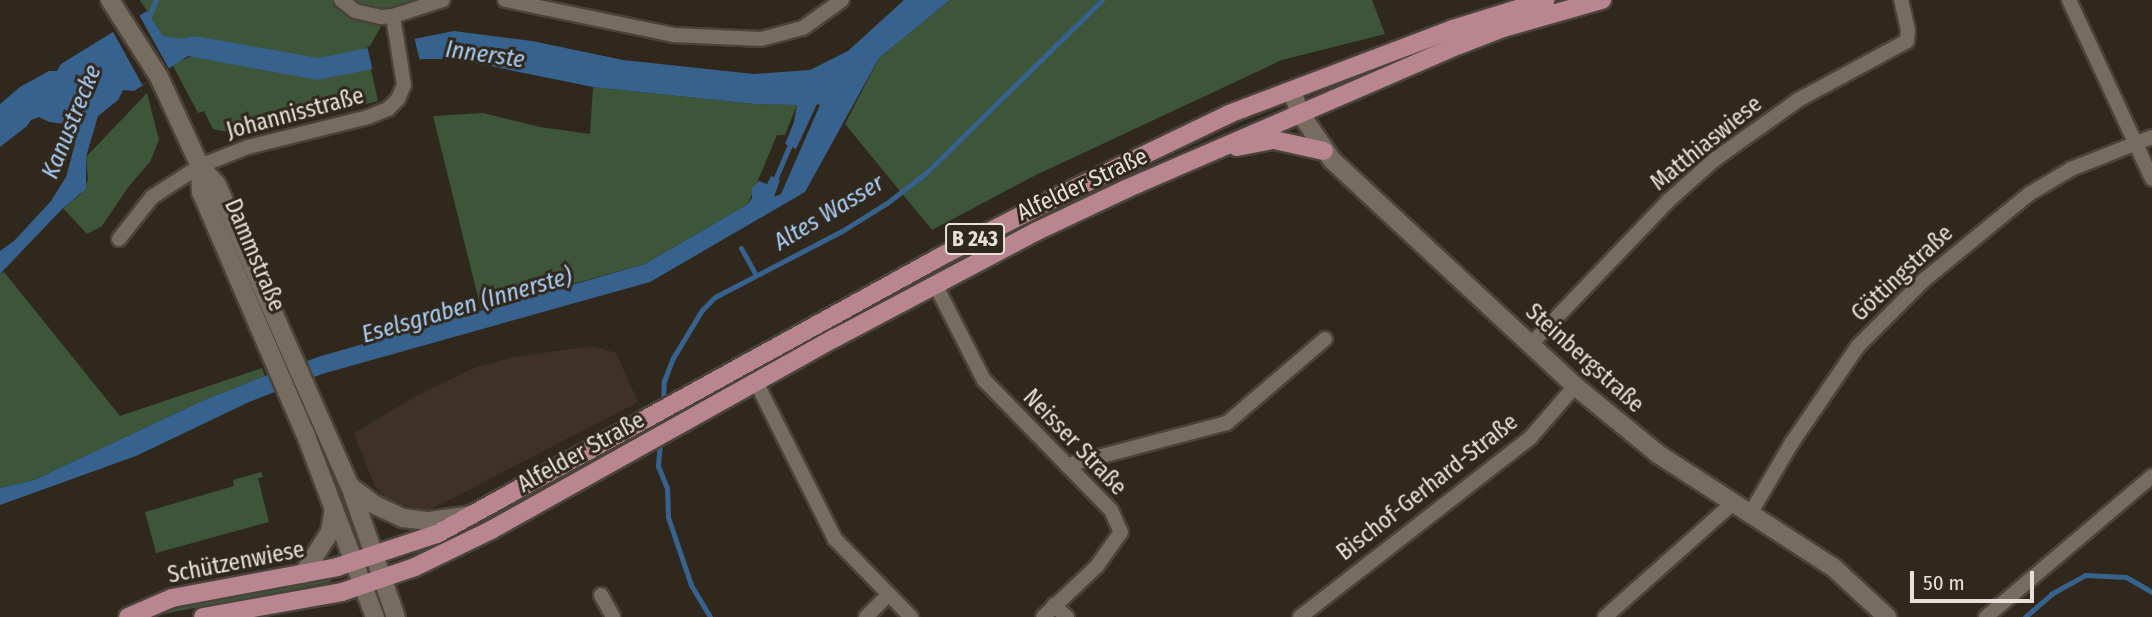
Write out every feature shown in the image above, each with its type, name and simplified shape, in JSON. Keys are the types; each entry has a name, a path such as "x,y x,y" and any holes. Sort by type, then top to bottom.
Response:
{"main road":[{"name":"Alfelder Straße","path":"356,562 437,534 980,236 1229,114 1453,29 1546,0"},
{"name":"Alfelder Straße","path":"383,578 491,530 756,382 1035,232 1300,113 1503,28 1602,0"},
{"name":"B 243","path":"1213,151 1275,140 1324,151"},
{"name":"Schützenwiese","path":"128,617 191,594 356,562"},
{"name":"Schützenwiese","path":"203,617 364,586 383,578"}],"street":[{"name":"Dammstraße","path":"110,0 159,78 200,166 217,185 350,486"},
{"path":"341,0 367,15 393,22 443,0"},
{"path":"506,0 674,35 761,39 803,28 842,0"},
{"name":"Matthiaswiese","path":"1531,344 1668,201 1714,160 1807,94 1907,41 1908,30 1901,0"},
{"path":"2069,0 2152,178"},
{"name":"Johannisstraße","path":"200,166 248,147 377,115 398,99 403,79 393,22"},
{"name":"Steinbergstraße","path":"1292,92 1300,113 1324,151 1575,386 1658,454 1833,567 1887,617"},
{"name":"Göttingstraße","path":"1750,514 1791,444 1858,346 1923,280 2029,194 2071,169 2152,137"},
{"name":"Dammstraße","path":"200,166 201,192 334,505"},
{"path":"119,239 152,197 200,166"},
{"name":"Neisser Straße","path":"935,284 984,380 1111,510 1121,532 1097,566 1042,617"},
{"path":"1068,465 1227,424 1325,339"},
{"path":"756,382 835,539 911,617"},
{"name":"Bischof-Gerhard-Straße","path":"1300,617 1531,437 1575,386"},
{"path":"1986,617 2152,476"},
{"path":"350,486 374,505 403,518 429,521 474,514"},
{"path":"350,486 396,617"},
{"path":"1605,617 1732,504"},
{"path":"334,505 375,617"},
{"path":"303,574 330,532 334,505"},
{"path":"601,594 613,617"},
{"path":"866,617 888,595"},
{"path":"1054,605 1067,617"}],"shaded area":[{"path":"592,346 616,353 638,402 428,511 389,502 375,487 354,433 416,396 474,368 514,357"}],"green space":[{"path":"140,0 432,0 391,12 367,52 378,101 366,104 362,89 257,117 260,128 237,134 213,129 204,111 198,113 172,64 195,55 210,60 195,36 181,40 163,36"},
{"path":"950,0 1372,0 1385,34 1282,60 1036,175 932,230 845,124 879,58"},
{"path":"593,87 755,104 797,105 785,135 777,135 748,204 645,264 481,309 433,116 483,113 540,127 590,134"},
{"path":"147,93 159,140 150,162 129,186 102,226 87,234 63,208 81,194 88,180 86,157"},
{"path":"4,272 120,416 262,368 265,376 202,401 34,480 0,488 0,274"},
{"path":"261,472 263,477 258,478 269,522 156,553 145,512 234,486 233,480"},
{"path":"330,577 331,582 147,617 201,600"}],"water":[{"path":"904,0 950,0 879,58 805,192 650,282 322,374 249,402 136,456 0,505 0,488 34,480 202,401 265,376 321,356 645,264 748,204 752,198 752,188 759,181 767,184 771,176 780,180 774,197 781,194 820,105 817,104 796,149 785,144 794,122 797,105 755,104 593,87 456,59 423,59 317,80 188,56 134,91 123,90 118,100 98,116 86,157 86,189 63,208 0,274 0,251 14,241 51,201 66,177 75,144 71,137 73,125 49,122 39,117 31,120 0,147 0,104 20,87 49,71 57,71 61,64 147,11 163,36 181,39 195,36 318,58 454,31 532,41 623,60 754,74 810,70 848,51"}],"pier":[{"path":"138,13 170,70 142,85 111,28"},
{"path":"414,36 420,63 374,74 367,47"}],"waterway":[{"path":"147,20 156,0"},
{"name":"Altes Wasser","path":"663,404 664,381 673,358 702,310 715,297 842,231 887,203 927,172 1102,0"},
{"name":"Eselsgraben (Innerste)","path":"774,182 792,140"},
{"path":"741,248 756,275"},
{"path":"660,442 658,466 667,488 668,517 691,585 710,617"},
{"path":"2025,617 2051,594 2085,575 2126,577 2152,592"}],"water label":[{"name":"Innerste","path":"485,55"},
{"name":"Kanustrecke","path":"72,122"}]}
